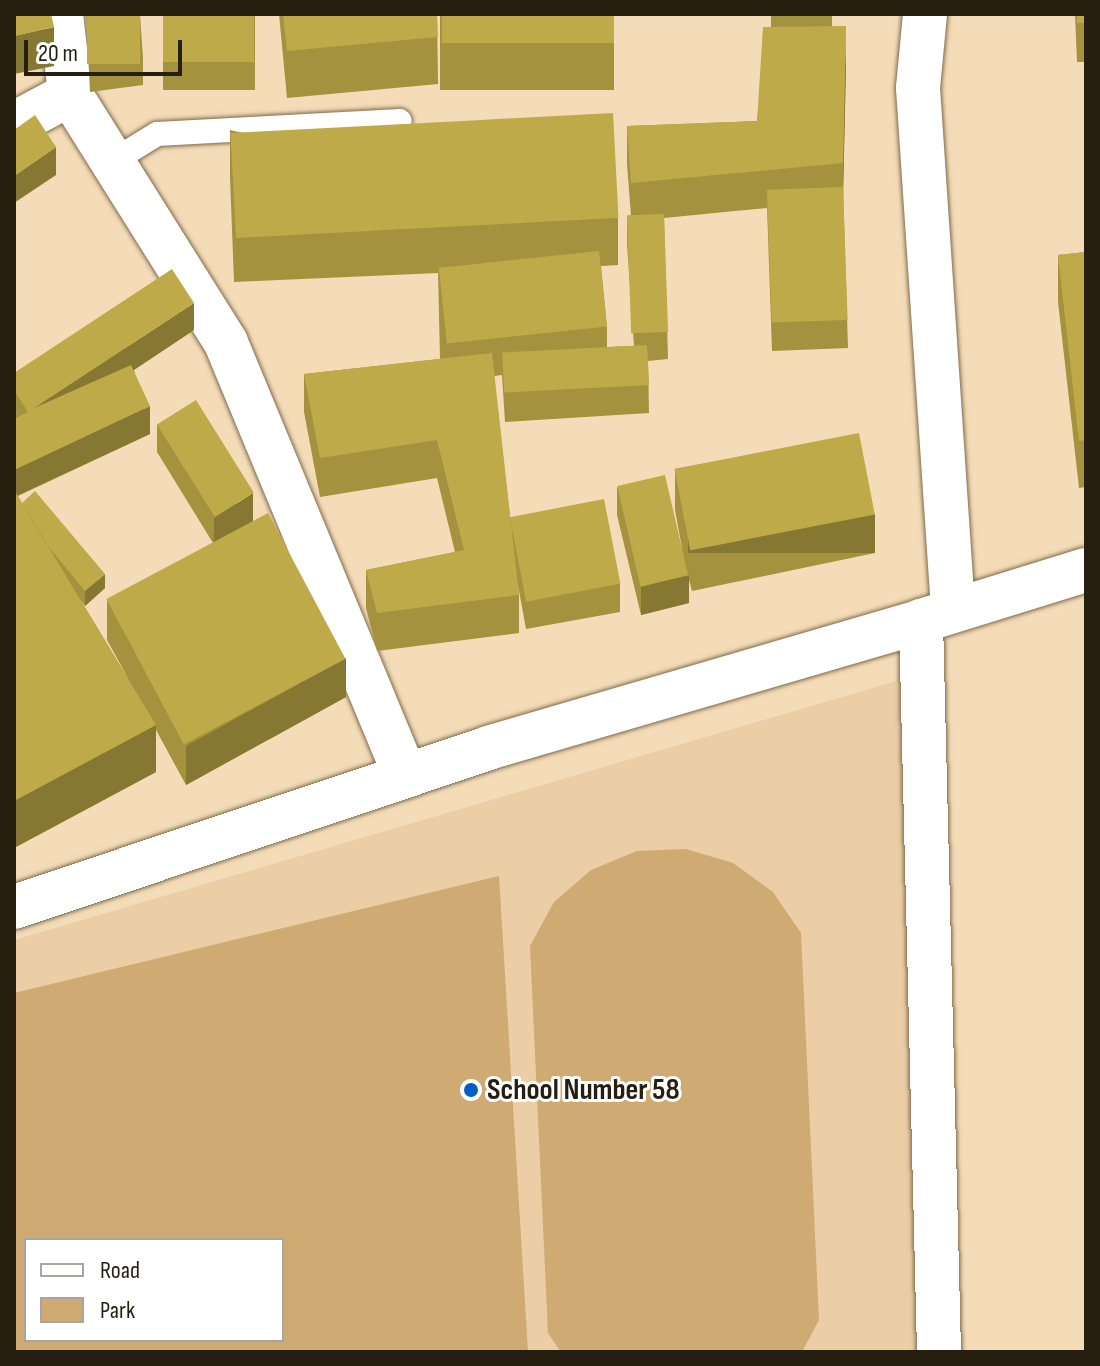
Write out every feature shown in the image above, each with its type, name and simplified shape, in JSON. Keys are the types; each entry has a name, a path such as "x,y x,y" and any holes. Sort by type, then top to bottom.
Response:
{"street":[{"path":"61,14 70,94 226,343 405,775"},
{"path":"925,14 918,88 937,615 939,1352"},
{"path":"14,124 70,94"},
{"path":"14,907 405,775 1086,570"}],"lane":[{"path":"113,161 157,134 400,121"}],"shaded area":[{"name":"School Number 58","path":"910,677 939,1352 14,1352 14,940"}],"green space":[{"path":"686,849 733,863 773,892 801,933 819,1320 802,1352 561,1352 548,1333 530,946 554,902 591,870 637,851"},
{"path":"499,876 528,1352 14,1352 14,993"}],"building":[{"path":"14,14 51,14 54,27 14,36"},
{"path":"87,14 140,14 140,64 87,64"},
{"path":"163,14 254,14 254,62 163,62"},
{"path":"283,14 437,14 438,37 287,51"},
{"path":"442,14 614,14 614,43 442,43"},
{"path":"1077,14 1086,14 1086,23 1077,23"},
{"path":"846,26 843,163 631,183 627,126 757,121 763,27"},
{"path":"613,113 618,218 236,238 231,133"},
{"path":"35,115 56,147 14,176 14,130"},
{"path":"843,187 848,320 772,323 767,190"},
{"path":"664,214 668,332 631,333 627,215"},
{"path":"599,251 607,327 447,343 439,268"},
{"path":"1086,252 1086,440 1079,441 1058,255"},
{"path":"172,269 194,303 34,408 131,365 150,406 14,470 14,419 28,412 14,390 14,373"},
{"path":"647,345 649,385 504,393 502,353"},
{"path":"492,353 519,595 377,613 366,570 464,550 437,440 320,458 304,374"},
{"path":"196,400 254,492 215,517 157,424"},
{"path":"859,433 875,514 690,550 674,469"},
{"path":"665,475 688,575 640,586 617,486"},
{"path":"14,490 156,725 14,801"},
{"path":"35,491 105,574 85,591 49,547 22,503"},
{"path":"604,499 620,583 526,602 510,517"},
{"path":"268,513 345,659 184,745 106,599"}],"place":[{"name":"School Number 58","path":"471,1090"}]}
